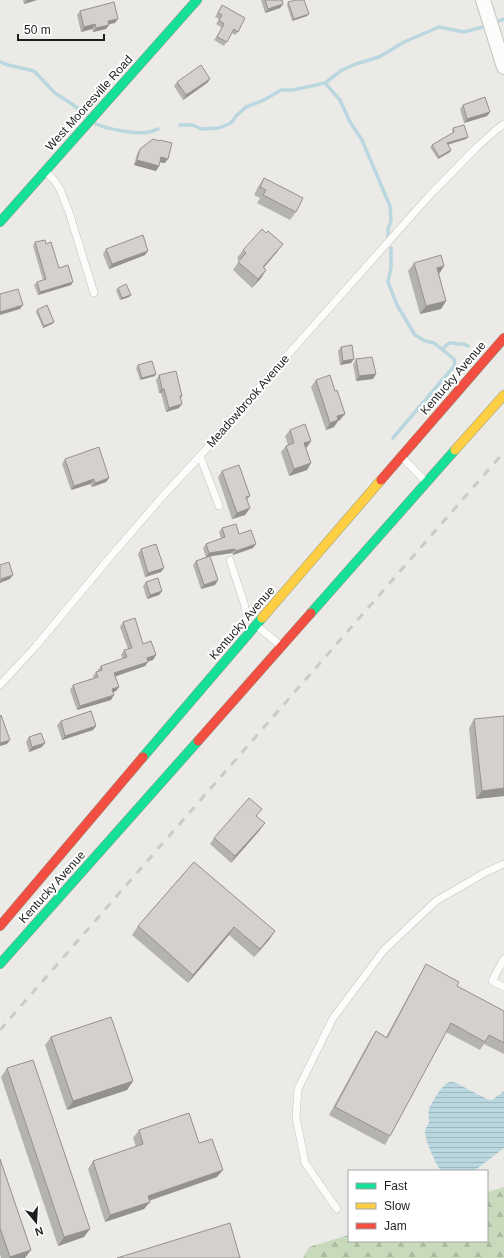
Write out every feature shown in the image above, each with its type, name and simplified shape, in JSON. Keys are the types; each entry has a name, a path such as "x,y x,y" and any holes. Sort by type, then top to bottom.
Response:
{"main road":[{"name":"West Mooresville Road","path":"0,222 196,0"},
{"name":"Kentucky Avenue","path":"0,926 256,624 504,338"},
{"name":"Kentucky Avenue","path":"0,964 504,395"}],"street":[{"path":"483,0 504,66"}],"lane":[{"name":"Meadowbrook Avenue","path":"0,685 36,646 162,497 200,456 272,372 441,182 477,147 504,124"},
{"path":"45,172 53,179 60,189 69,212 94,293"},
{"path":"200,456 219,506"},
{"path":"401,457 427,482"},
{"path":"230,560 247,617"},
{"path":"256,624 282,646"},
{"path":"337,1209 305,1163 296,1117 298,1089 332,1018 384,950 436,901 486,872 504,864"},
{"path":"504,959 492,981 504,987"}],"green space":[{"path":"504,1187 504,1258 303,1258 309,1247 348,1235 348,1242 488,1242 488,1192"}],"water":[{"path":"449,1082 454,1082 487,1099 492,1100 504,1091 504,1148 475,1170 440,1170 428,1145 425,1130 429,1122 429,1109 440,1090"}],"building":[{"path":"265,0 282,0 283,4 268,9"},
{"path":"304,0 309,14 294,19 288,2"},
{"path":"114,2 118,19 108,21 109,25 96,28 95,24 84,27 80,11"},
{"path":"222,5 245,18 238,32 234,29 227,42 217,37 224,24 219,20 222,15 218,13"},
{"path":"201,65 210,79 186,95 177,82"},
{"path":"485,97 490,112 467,119 463,105"},
{"path":"464,125 468,137 447,143 451,150 439,157 432,145 454,132 453,128"},
{"path":"153,139 172,143 168,159 161,157 159,166 137,160 140,149"},
{"path":"264,178 303,198 296,212 263,195 266,190 260,187"},
{"path":"262,229 266,233 268,231 283,244 263,267 266,270 258,279 238,262 246,253 243,250"},
{"path":"143,235 148,251 112,264 106,249"},
{"path":"45,240 46,244 51,242 59,268 68,265 73,282 40,292 37,282 46,279 35,242"},
{"path":"441,255 444,266 437,268 446,301 426,306 414,263"},
{"path":"126,284 131,295 122,298 118,288"},
{"path":"18,289 23,305 0,312 0,294"},
{"path":"47,305 54,322 44,326 37,310"},
{"path":"352,345 354,359 343,361 341,347"},
{"path":"372,357 376,374 359,376 356,359"},
{"path":"152,361 156,374 142,378 138,365"},
{"path":"176,371 182,396 180,396 182,404 169,408 159,375"},
{"path":"330,375 345,414 337,416 338,420 330,423 316,380"},
{"path":"305,424 311,441 304,443 311,463 294,469 286,446 294,443 290,430"},
{"path":"99,447 109,478 95,483 94,479 74,486 65,459"},
{"path":"239,465 250,496 246,497 250,508 237,513 222,471"},
{"path":"236,524 239,534 251,530 256,544 236,551 235,549 209,553 206,544 225,537 222,528"},
{"path":"156,544 164,568 148,573 141,549"},
{"path":"210,556 218,580 204,585 196,561"},
{"path":"9,562 13,575 1,579 2,581 0,581 0,565"},
{"path":"158,578 162,591 150,595 146,582"},
{"path":"135,618 143,644 151,641 156,655 147,658 148,662 114,673 119,687 112,689 114,695 80,706 73,685 98,677 96,672 102,670 101,666 127,657 124,650 132,648 123,622"},
{"path":"91,711 96,726 65,736 61,721"},
{"path":"1,715 10,740 0,743 0,716"},
{"path":"504,716 504,788 482,791 474,719"},
{"path":"41,733 45,743 32,747 29,737"},
{"path":"249,798 262,809 256,816 265,823 235,856 214,838"},
{"path":"194,862 275,931 260,949 234,927 193,975 138,926"},
{"path":"426,964 459,982 457,986 504,1011 504,1043 489,1035 485,1042 451,1023 390,1136 335,1107 376,1031 387,1038"},
{"path":"111,1017 133,1081 73,1101 51,1037"},
{"path":"33,1060 90,1229 64,1237 7,1068"},
{"path":"189,1113 199,1143 212,1139 223,1170 148,1196 150,1202 110,1215 93,1161 143,1144 139,1130"},
{"path":"0,1159 31,1250 10,1257 0,1228"},
{"path":"230,1223 240,1258 117,1258"}],"waterway":[{"path":"499,21 504,19"},
{"path":"180,125 192,125 202,129 219,128 231,123 246,107 264,100 281,90 293,90 325,83 342,70 379,57 404,42 439,27 464,32 483,27"},
{"path":"0,62 34,71 55,93 86,115"},
{"path":"325,83 340,100 350,122 362,140 390,206 391,221 388,229 388,239"},
{"path":"96,124 115,130 137,133 150,132 158,129"},
{"path":"391,248 391,268 388,282 397,305 415,335 425,341 434,343 454,359 455,365 393,438"},
{"path":"443,349 451,343 464,344 468,346"}],"railway":[{"path":"0,1030 504,452"}],"traffic: fast":[{"path":"0,222 197,0"},
{"path":"311,613 455,450"},
{"path":"143,757 262,618"},
{"path":"0,964 198,741"}],"traffic: slow":[{"path":"455,450 504,395"},
{"path":"262,618 381,480"}],"traffic: jam":[{"path":"381,480 504,338"},
{"path":"198,741 311,613"},
{"path":"0,926 143,757"}]}
